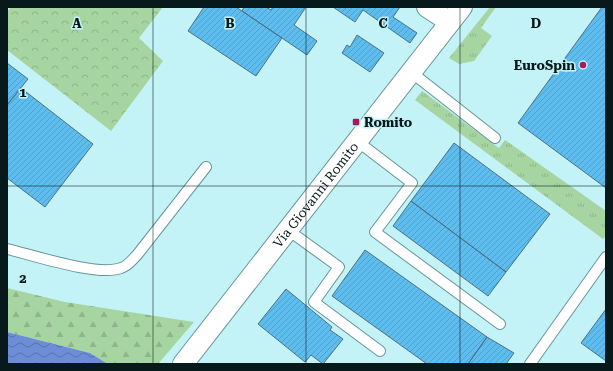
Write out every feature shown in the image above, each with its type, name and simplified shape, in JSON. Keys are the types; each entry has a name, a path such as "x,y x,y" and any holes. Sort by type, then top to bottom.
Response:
{"street":[{"path":"427,7 456,15"},
{"name":"Via Giovanni Romito","path":"183,364 456,15"}],"lane":[{"path":"411,72 495,138"},
{"path":"357,141 412,183 375,232 500,324"},
{"path":"7,249 86,268 112,270 121,268 128,264 137,255 206,167"},
{"path":"288,230 339,267 314,302 380,351"},
{"path":"530,364 606,257"}],"green space":[{"path":"11,7 163,7 139,38 163,61 111,131 7,50 7,12"},
{"path":"490,7 496,7 481,28 492,36 474,61 459,64 449,58"},
{"path":"422,91 499,148 505,140 606,211 606,236 603,239 415,100"},
{"path":"7,288 65,302 194,322 158,364 108,364 90,353 7,332"}],"water":[{"path":"7,332 90,353 108,364 7,364"}],"building":[{"path":"204,7 236,7 282,38 256,76 188,31"},
{"path":"244,7 266,7 271,10 273,7 306,7 294,25 317,41 307,55 242,11"},
{"path":"333,7 400,7 393,17 417,33 410,43 363,10 355,22"},
{"name":"EuroSpin","path":"602,7 606,7 606,188 518,123"},
{"path":"357,35 384,53 370,72 342,53 347,45 350,47"},
{"path":"7,63 28,79 7,105"},
{"path":"21,88 93,144 45,207 7,178 7,105"},
{"path":"454,143 550,214 506,272 411,201"},
{"path":"411,201 506,272 488,296 393,226"},
{"path":"365,250 487,337 468,364 427,364 332,296"},
{"path":"286,289 332,327 330,330 343,339 323,364 311,355 305,362 258,324"},
{"path":"606,309 606,361 581,343"},
{"path":"487,337 514,353 506,364 468,364"}],"place":[{"name":"EuroSpin","path":"583,65"},
{"name":"Romito","path":"356,122"}]}
